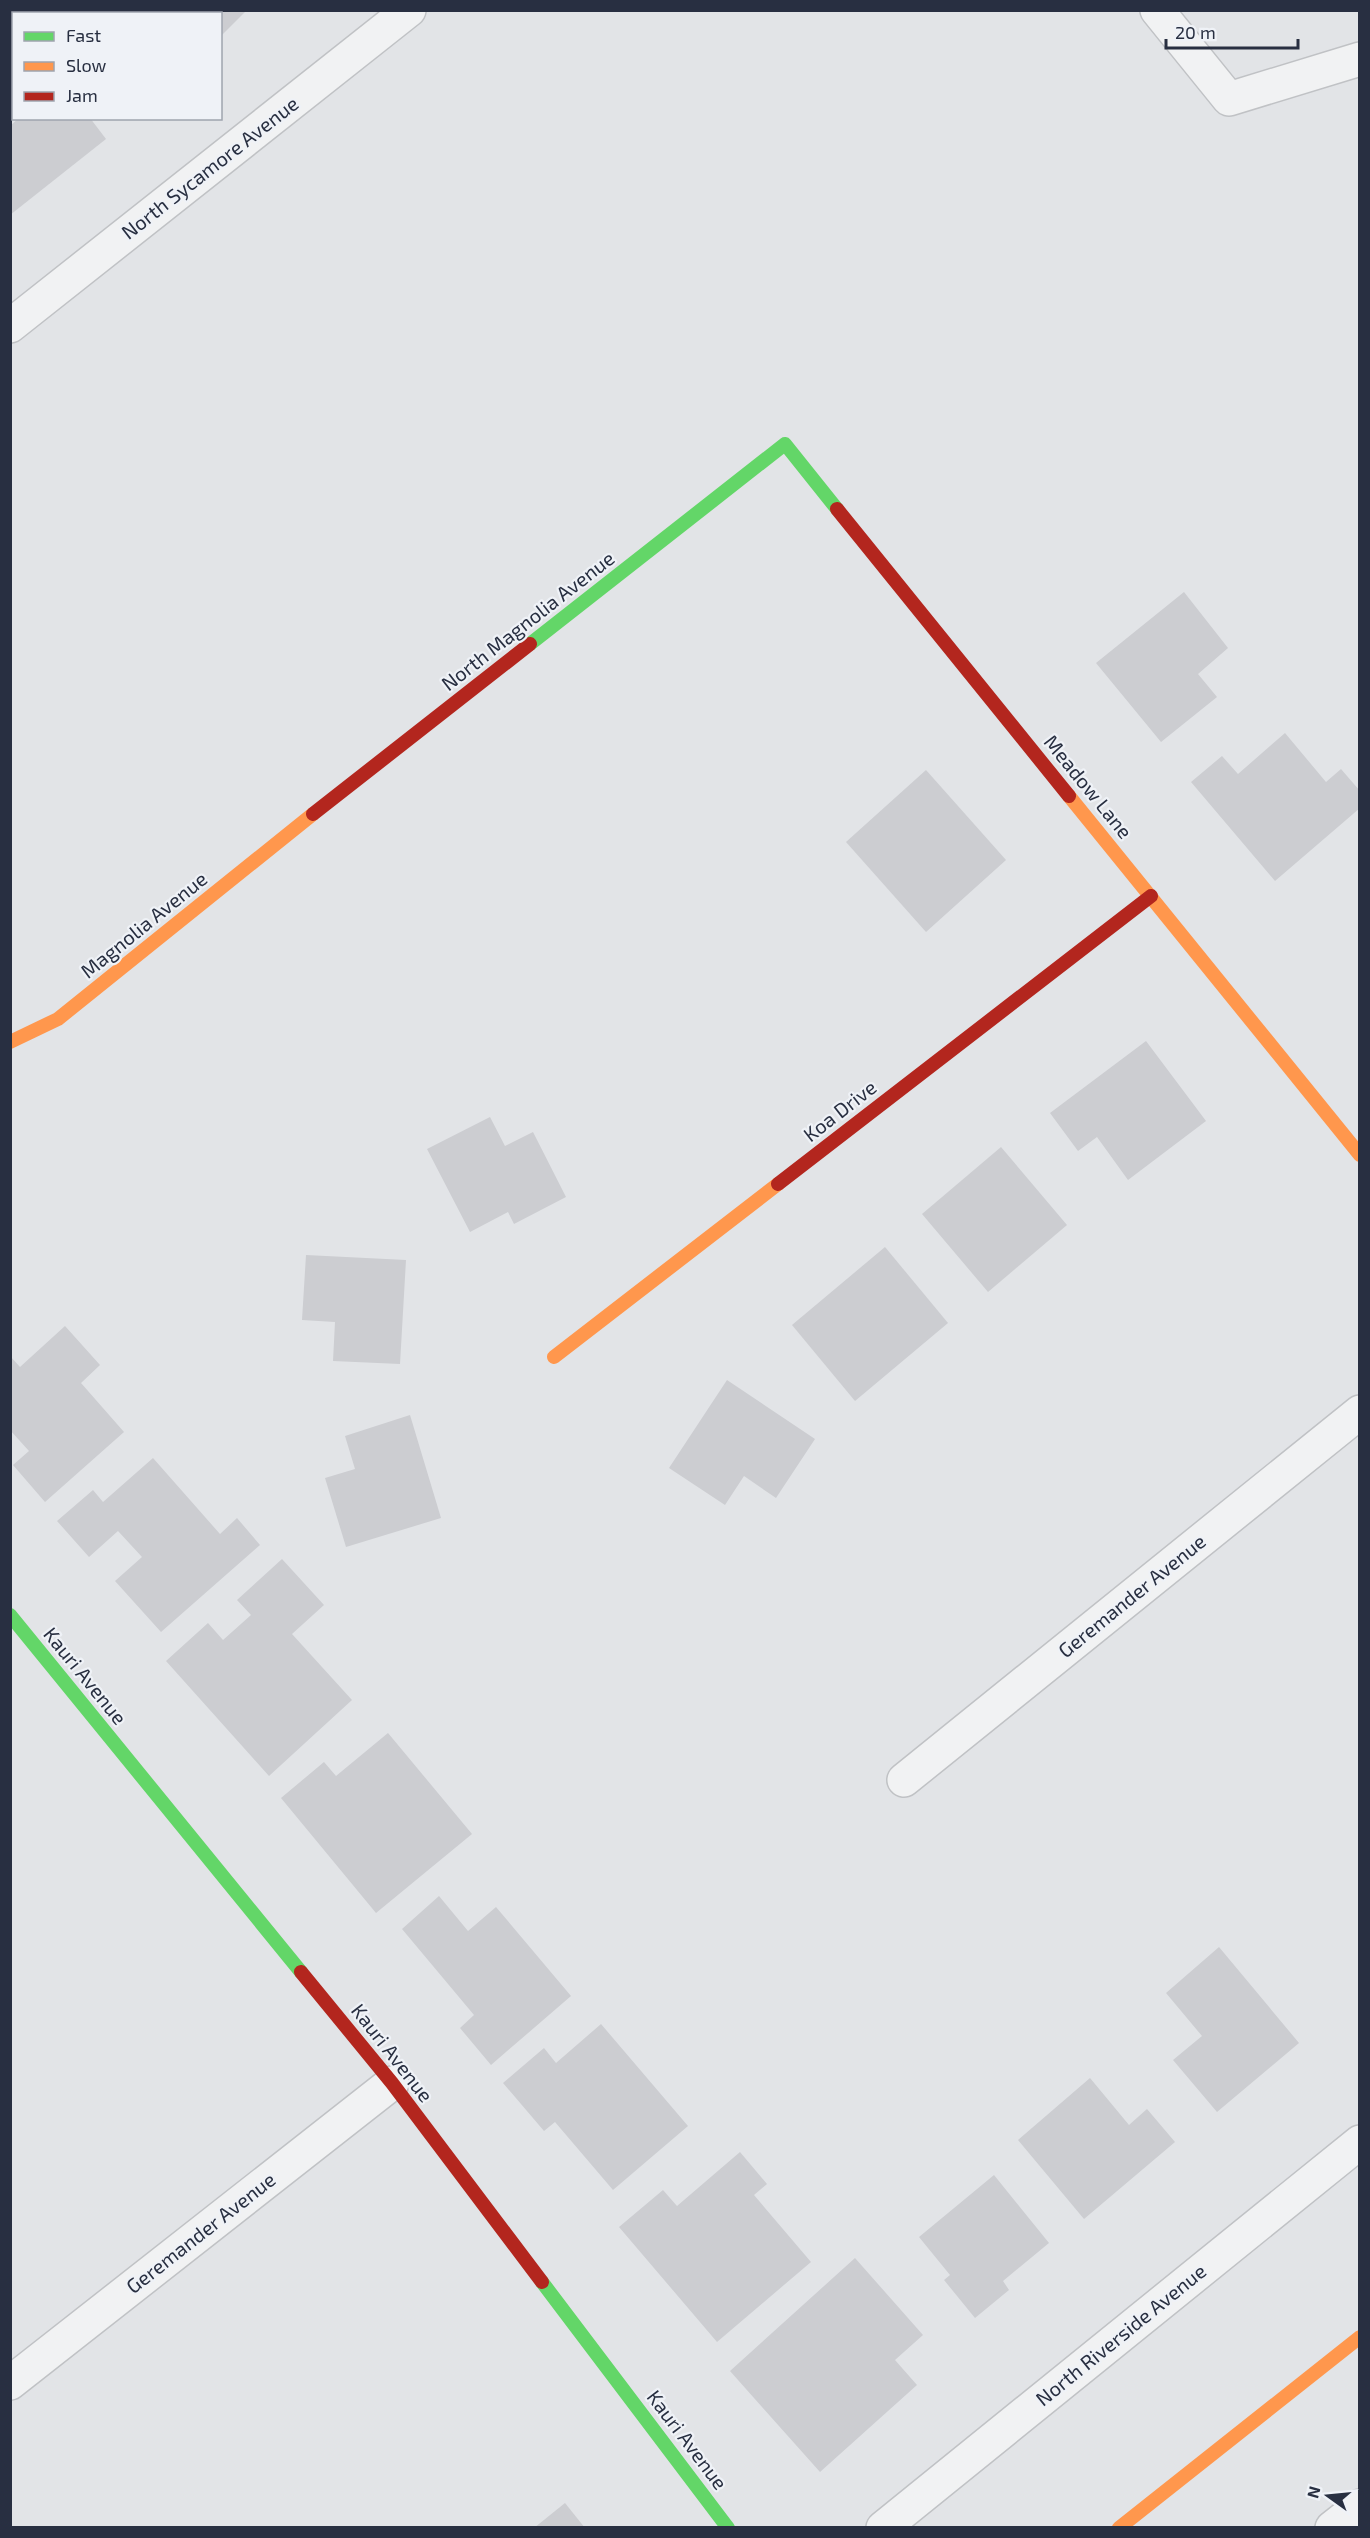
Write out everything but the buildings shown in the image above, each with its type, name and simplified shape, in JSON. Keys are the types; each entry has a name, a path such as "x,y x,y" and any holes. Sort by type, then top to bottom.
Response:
{"street":[{"name":"North Sycamore Avenue","path":"10,326 408,10"},
{"path":"1157,10 1229,99 1359,59"},
{"name":"North Magnolia Avenue","path":"294,829 785,444"},
{"name":"Meadow Lane","path":"785,444 1359,1155"},
{"name":"Magnolia Avenue","path":"10,1042 58,1019 294,829"},
{"name":"Koa Drive","path":"554,1357 1151,896"},
{"name":"Geremander Avenue","path":"904,1780 1359,1412"},
{"name":"Kauri Avenue","path":"10,1615 392,2083 728,2528"},
{"name":"Geremander Avenue","path":"10,2383 392,2083"},
{"name":"North Riverside Avenue","path":"883,2528 1359,2142"},
{"path":"1119,2528 1359,2337"},
{"path":"1332,2528 1359,2506"}],"traffic: fast":[{"path":"530,644 785,444 837,509"},
{"path":"10,1615 301,1972"},
{"path":"542,2282 728,2528"}],"traffic: slow":[{"path":"1069,796 1360,1155"},
{"path":"10,1042 58,1019 313,814"},
{"path":"554,1357 778,1184"},
{"path":"1119,2528 1360,2337"}],"traffic: jam":[{"path":"837,509 1069,796"},
{"path":"313,814 530,644"},
{"path":"778,1184 1151,896"},
{"path":"301,1972 392,2083 542,2282"}]}
